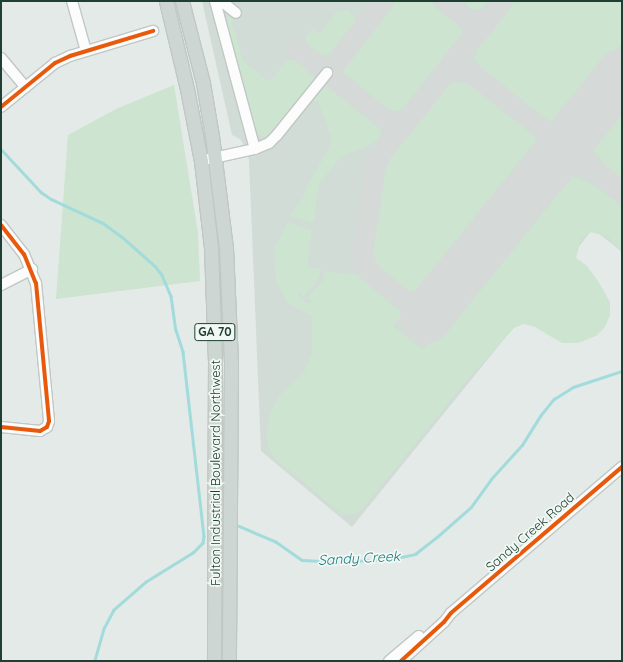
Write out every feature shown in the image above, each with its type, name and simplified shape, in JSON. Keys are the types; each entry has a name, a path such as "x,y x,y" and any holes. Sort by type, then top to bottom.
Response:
{"main road":[{"name":"Fulton Industrial Boulevard Northwest","path":"166,1 187,89 201,161 210,247 214,304 214,661"},
{"name":"Fulton Industrial Boulevard Northwest","path":"182,1 202,83 216,158 226,248 229,304 229,661"}],"street":[{"path":"72,1 86,51"},
{"path":"216,1 255,149"},
{"path":"216,1 226,4 236,13"},
{"path":"1,107 55,63 86,51 153,31"},
{"path":"1,58 25,86"},
{"path":"201,161 255,149 268,143 277,135 327,73"},
{"path":"1,225 15,241 32,269 38,296 49,421 46,427 40,431 1,427"},
{"path":"1,285 32,269"},
{"name":"Sandy Creek Road","path":"401,661 444,622 451,613 622,466"},
{"name":"Sandy Creek Road","path":"389,661 440,618 451,613"}],"shaded area":[{"path":"202,1 622,1 622,252 593,229 352,527 261,451 249,160 246,149 240,139 232,135"}],"green space":[{"path":"395,1 430,1 460,25 462,29 461,34 401,111 395,113 389,112 344,75 342,70 344,65"},
{"path":"468,1 488,1 479,12 476,13 465,6"},
{"path":"515,1 622,1 622,43 561,120 555,122 544,120 481,69 475,58 478,47"},
{"path":"347,9 358,20 331,54 325,56 319,55 308,46 306,41 307,35 313,29 319,34 338,10 342,12"},
{"path":"230,14 235,15 232,23 243,61 269,82 288,60 291,59 298,61 314,73 314,82 269,137 261,136 255,130 226,20"},
{"path":"461,80 469,82 533,134 537,143 537,150 425,290 416,292 409,290 380,268 374,258 373,252 385,169 390,156 449,84"},
{"path":"174,85 198,233 200,281 56,299 68,135 116,109"},
{"path":"322,86 329,86 378,125 381,134 373,144 341,157 319,184 314,222 311,223 290,216 304,196 307,186 328,150 332,139 318,101 309,102"},
{"path":"622,99 622,180 608,168 589,145 591,138"},
{"path":"565,173 593,185 622,206 622,251 608,237 591,232 581,239 576,258 587,266 610,302 610,315 605,327 596,336 578,343 562,343 535,327 524,324 514,328 467,380 363,508 352,515 341,513 275,459 268,446 267,431 270,412 280,395 304,372 312,353 312,317 287,302 276,281 274,249 288,222 312,230 307,267 321,269 318,280 304,296 300,292 298,295 309,304 311,301 307,298 324,279 325,271 357,275 403,313 393,326 423,350 561,175"}],"waterway":[{"path":"1,149 41,192 51,199 103,223 121,236 155,266 162,275 171,296 176,330 183,352 204,536 203,543 193,553 146,582 114,610 104,629 95,661"},
{"name":"Sandy Creek","path":"233,526 239,526 275,541 302,560 335,562 392,559 415,554 471,507 491,479 522,445 540,416 554,399 573,387 622,371"}],"taxiway":[{"path":"327,73 383,1"},
{"path":"444,1 466,18 474,21 487,18 493,12"},
{"path":"425,318 371,273 365,264 362,252 375,167 379,155 502,1"},
{"path":"297,49 383,118 398,122 410,115"},
{"path":"442,76 448,72 458,70 474,75 622,192"},
{"path":"574,133 573,148 579,158 564,156 551,162 555,148 554,141 549,135 559,138 574,133"}],"runway":[{"path":"425,318 622,73"}],"cycle path":[{"path":"1,107 55,63 70,56 153,31"},
{"path":"1,225 24,254 36,283 49,421 47,427 40,431 1,427"},
{"path":"401,661 444,622 451,613 622,467"}]}
